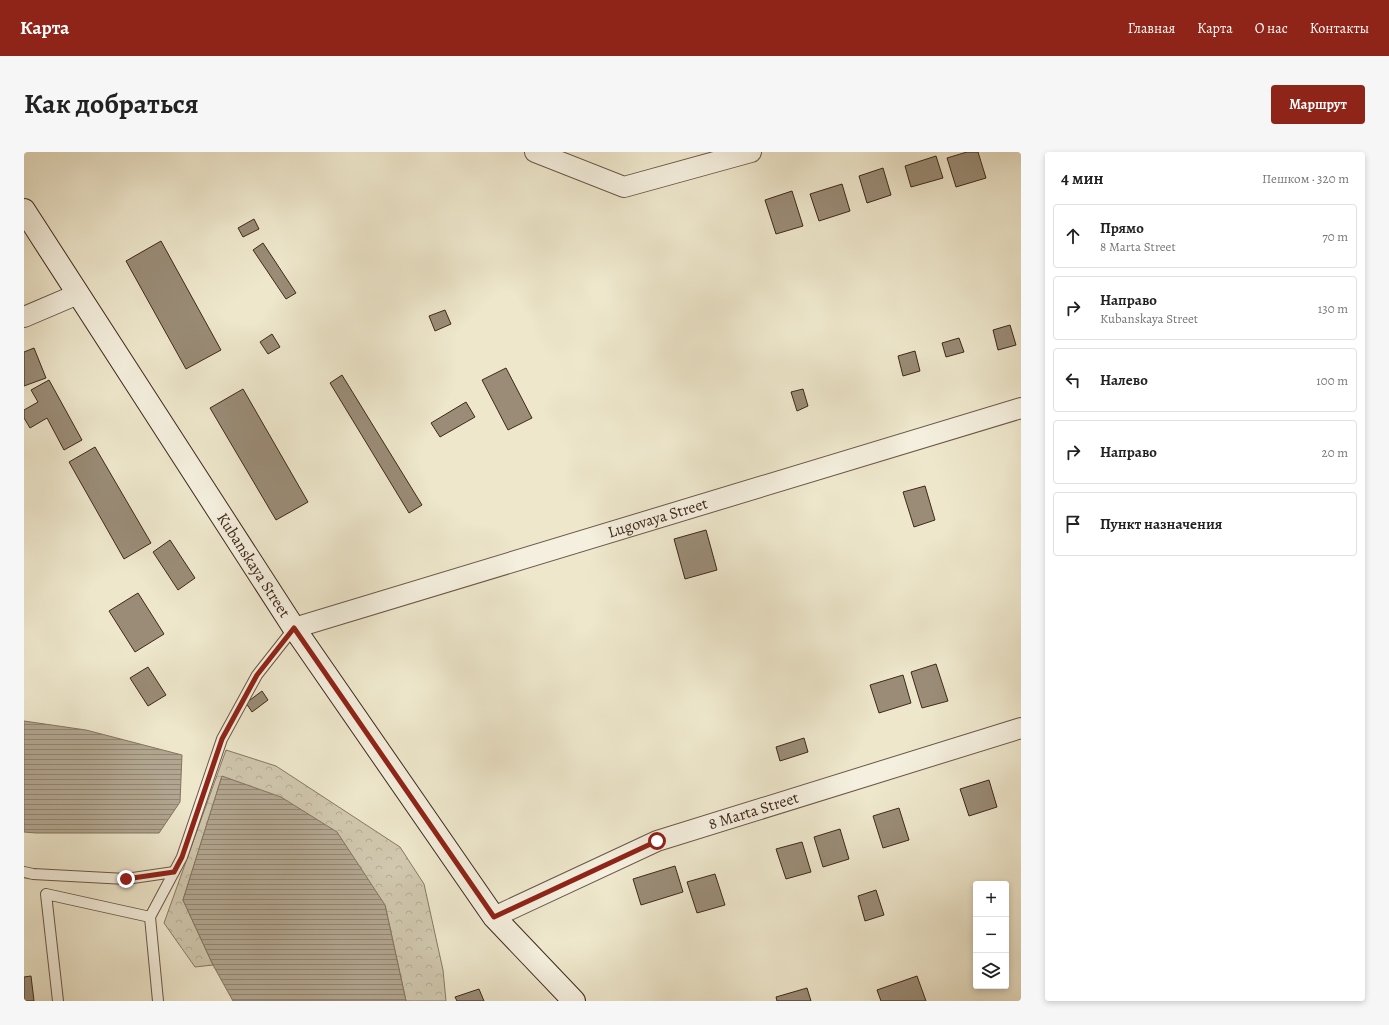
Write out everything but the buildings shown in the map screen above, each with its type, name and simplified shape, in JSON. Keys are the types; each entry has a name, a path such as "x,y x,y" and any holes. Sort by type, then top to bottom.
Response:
{"main road":[{"name":"Kubanskaya Street","path":"24,210 294,628 494,917 574,1001"}],"street":[{"path":"535,152 624,187 751,152"},
{"path":"24,317 78,294"},
{"name":"Lugovaya Street","path":"294,628 1021,408"},
{"name":"8 Marta Street","path":"494,917 657,841 1021,728"}],"lane":[{"path":"158,1001 150,917 182,857 222,739 257,675 294,628"},
{"path":"24,872 33,874 126,879 174,872"},
{"path":"58,1001 46,894 150,917"}],"green space":[{"path":"226,750 276,766 400,847 424,884 443,970 446,1001 406,1001 385,905 222,776 183,900 213,965 195,967 164,923"}],"shaded area":[{"path":"24,721 86,730 182,755 180,802 159,833 24,832"},
{"path":"222,776 281,797 337,832 385,905 406,1001 233,1001 213,965 183,900"}],"route":[{"path":"126,879 174,872 182,857 222,739 257,675 294,628 494,917 657,841"}]}
